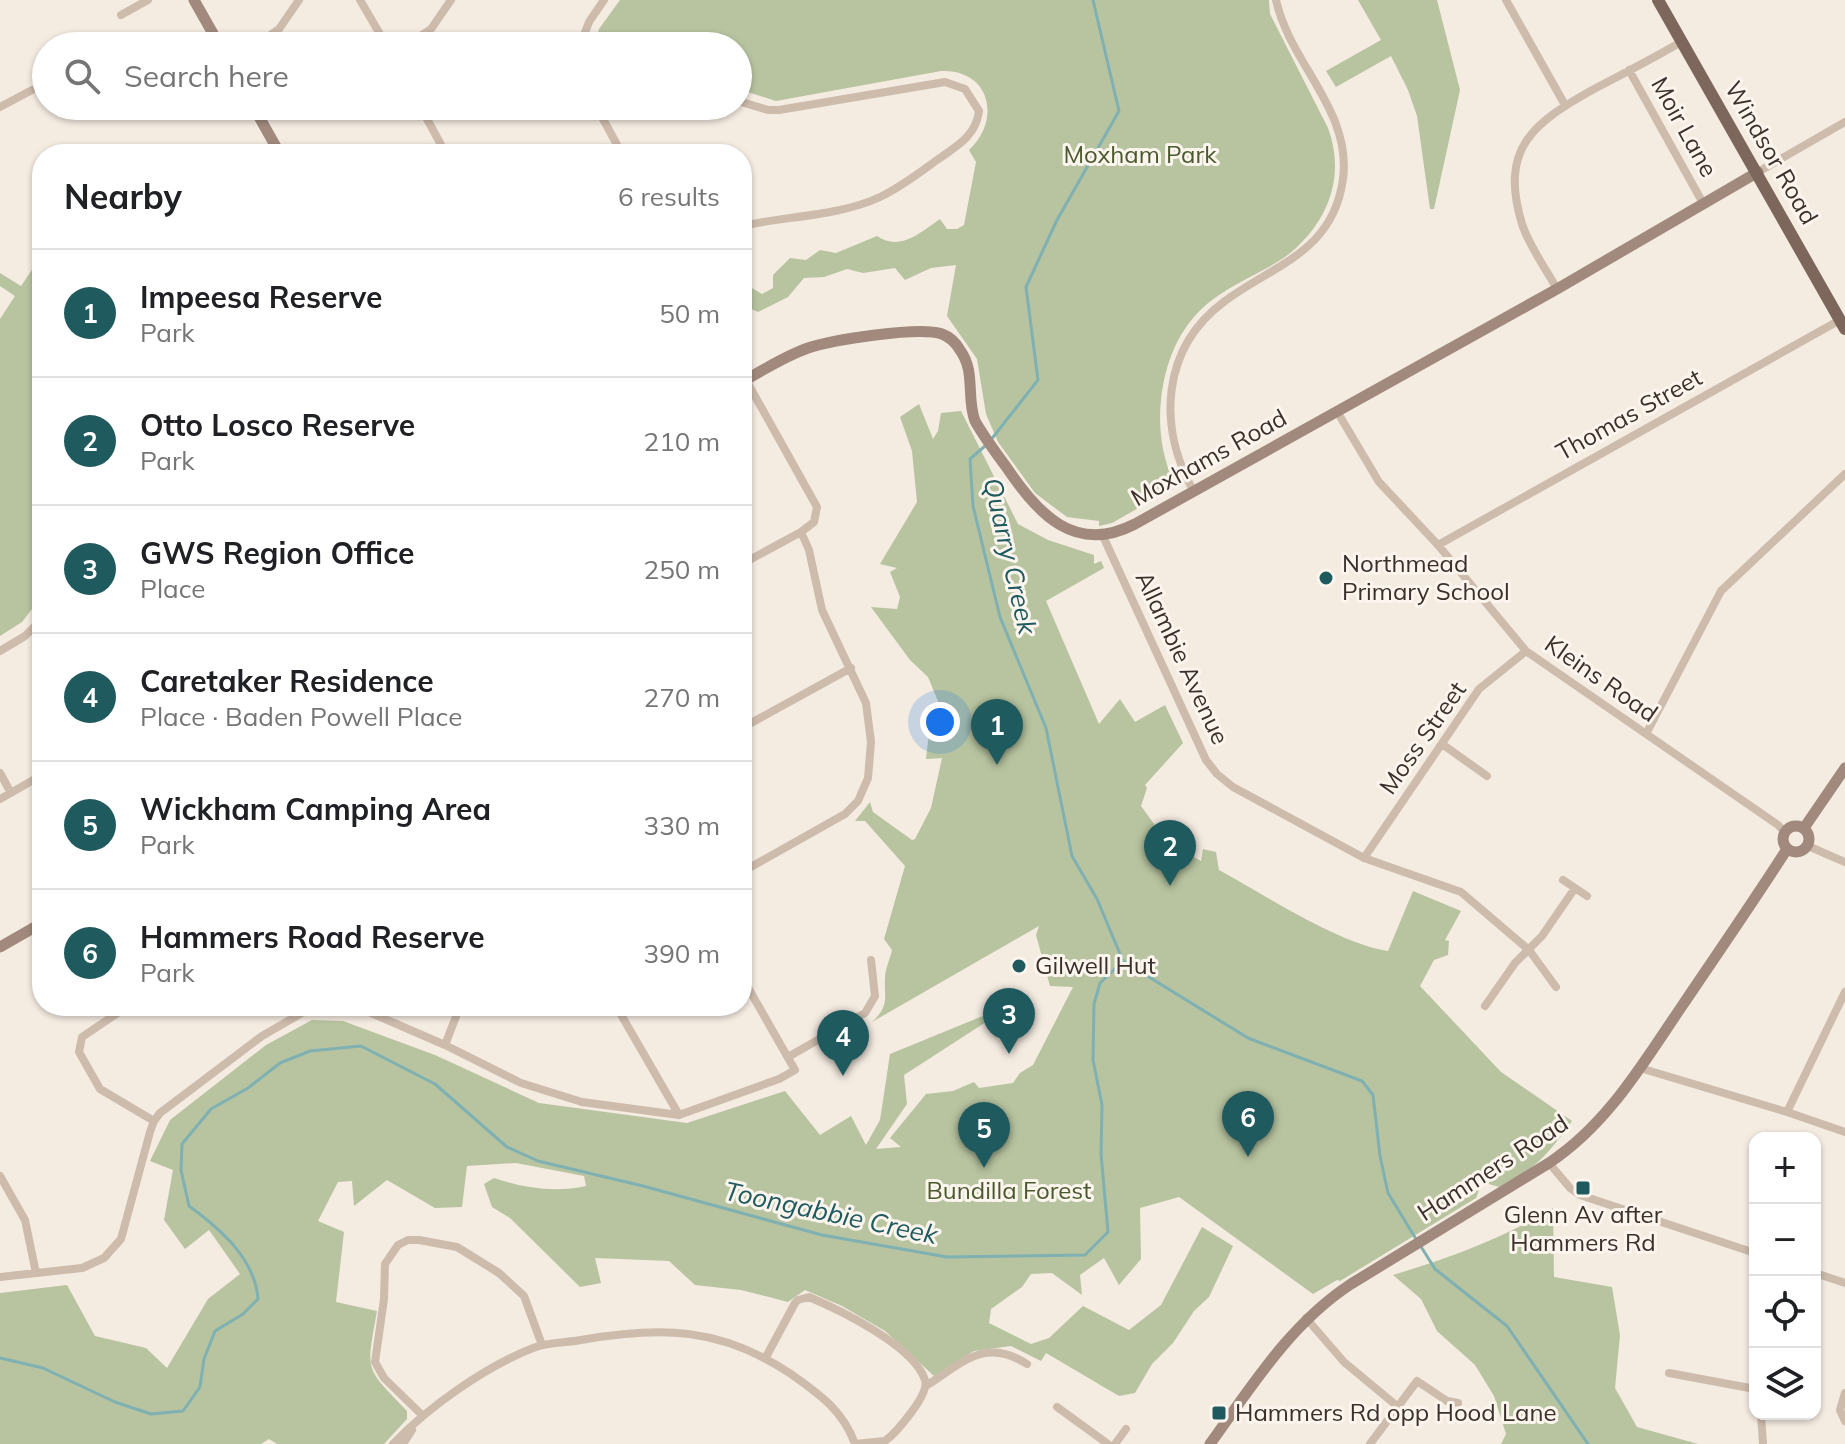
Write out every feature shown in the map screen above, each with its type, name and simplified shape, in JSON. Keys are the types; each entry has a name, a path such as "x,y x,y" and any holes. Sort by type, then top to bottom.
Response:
{"main road":[{"name":"Windsor Road","path":"1658,0 1843,324"}],"street":[{"path":"121,15 148,0"},
{"path":"194,0 212,32"},
{"path":"275,32 299,0"},
{"path":"360,0 379,32"},
{"path":"426,32 451,0"},
{"path":"585,32 604,0"},
{"path":"1194,492 1179,464 1169,416 1173,381 1185,348 1216,308 1294,259 1313,243 1333,214 1343,180 1343,143 1335,119 1289,37 1276,0"},
{"path":"1506,0 1565,105"},
{"path":"1557,289 1522,226 1513,182 1519,154 1534,127 1565,105 1681,42"},
{"name":"Moir Lane","path":"1629,70 1704,205"},
{"path":"752,105 779,110 945,82 965,89 979,111 975,130 965,141 898,188 878,198 857,205 752,224"},
{"path":"0,107 32,90"},
{"path":"261,120 274,144"},
{"path":"428,120 441,144"},
{"path":"604,120 617,144"},
{"path":"1758,172 1845,122"},
{"name":"Moxhams Road","path":"752,376 812,347 933,332 950,338 966,360 972,379 972,410 978,426 1028,498 1053,522 1075,532 1102,534 1129,527 1338,413 1758,172"},
{"name":"Thomas Street","path":"1438,545 1843,324"},
{"path":"752,395 817,507 814,522 752,559"},
{"name":"Kleins Road","path":"1338,413 1379,482 1438,545 1526,651 1785,832"},
{"path":"1646,734 1721,591 1845,474"},
{"path":"752,866 852,808 868,778 871,733 866,703 822,610 809,550 801,532"},
{"name":"Allambie Avenue","path":"1102,534 1206,760 1217,774 1233,787 1364,858 1461,892 1529,950 1556,987"},
{"path":"0,651 32,629"},
{"name":"Moss Street","path":"1364,858 1479,689 1526,651"},
{"path":"752,722 851,668"},
{"path":"1442,744 1487,776"},
{"path":"1804,828 1845,768"},
{"path":"0,773 11,793"},
{"path":"0,799 32,781"},
{"path":"1796,826 1804,828 1809,834 1808,846 1798,853 1787,849 1783,839 1785,832 1796,826"},
{"path":"1808,846 1845,862"},
{"name":"Hammers Road","path":"1210,1444 1272,1359 1306,1318 1330,1297 1549,1163 1594,1127 1640,1068 1787,849"},
{"path":"1563,880 1587,896"},
{"path":"1485,1006 1515,963 1542,936 1575,888"},
{"path":"0,947 32,929"},
{"path":"788,1057 865,1013 875,996 871,960"},
{"path":"1787,1112 1845,992"},
{"path":"378,1016 521,1083 582,1102 679,1115 779,1079 795,1070 752,994"},
{"path":"112,1016 75,1043 80,1058 100,1089 154,1121"},
{"path":"0,1277 88,1267 113,1250 123,1232 154,1121 172,1102 262,1036 297,1016"},
{"path":"445,1045 456,1016"},
{"path":"622,1016 679,1115"},
{"path":"1640,1068 1845,1132"},
{"path":"1549,1163 1580,1195 1749,1251"},
{"path":"0,1176 25,1220 36,1273"},
{"path":"420,1419 384,1378 375,1362 384,1299 385,1264 398,1245 408,1240 419,1240 457,1247 499,1273 524,1296 542,1345"},
{"path":"1821,1275 1845,1283"},
{"path":"766,1357 795,1303 809,1297 846,1313 882,1335 916,1366 926,1386"},
{"path":"1306,1318 1344,1362 1397,1406"},
{"path":"393,1444 440,1401 516,1356 542,1345 662,1330 718,1340 766,1357 813,1390 838,1410 855,1444 885,1441 920,1399 926,1386 967,1360 986,1352 1007,1352 1027,1364"},
{"path":"1669,1373 1749,1388"},
{"path":"1370,1444 1417,1381 1447,1401 1458,1403"},
{"path":"1845,1393 1840,1410 1845,1421"},
{"path":"1057,1407 1108,1444"},
{"path":"403,1444 420,1419"},
{"path":"1761,1420 1763,1444"},
{"path":"1115,1444 1126,1429"}],"green space":[{"name":"Moxham Park","path":"620,0 1269,0 1270,14 1328,128 1335,162 1331,194 1317,223 1295,249 1217,296 1188,324 1166,373 1160,411 1166,463 1174,483 1172,489 1112,523 1099,526 1099,521 1067,517 1035,493 998,442 986,414 977,359 947,316 956,265 931,268 905,280 895,268 863,273 847,269 824,277 804,278 788,297 758,312 752,309 752,288 762,294 773,288 773,275 790,258 806,260 820,250 836,253 877,236 894,242 902,241 940,219 947,229 964,225 976,162 969,150 979,138 988,111 986,98 971,78 941,71 776,101 752,93 752,32 598,32"},
{"path":"1358,0 1437,0 1460,90 1434,209 1430,209 1417,116 1391,56 1336,87 1326,71 1381,40"},
{"path":"32,270 32,609 22,622 0,636 0,319 15,296 0,286 0,273 21,286"},
{"name":"Bundilla Forest","path":"919,404 933,439 938,431 941,413 961,411 1018,524 1048,540 1094,555 1094,564 1101,561 1104,568 1046,601 1099,724 1120,699 1135,722 1165,705 1183,743 1145,785 1147,788 1141,806 1157,828 1169,838 1169,843 1201,861 1203,849 1216,852 1219,870 1279,905 1347,938 1388,951 1413,891 1461,911 1445,940 1449,941 1448,955 1434,960 1420,986 1501,1072 1572,1121 1548,1151 1532,1167 1499,1187 1482,1182 1476,1198 1340,1281 1313,1294 1179,1197 1140,1208 1141,1259 1119,1285 1104,1258 1080,1275 1082,1295 1052,1273 1031,1274 1022,1287 991,1309 989,1323 1031,1344 1049,1338 1083,1306 1129,1330 1161,1305 1202,1227 1233,1246 1209,1297 1152,1364 1135,1393 1119,1396 1046,1353 1041,1361 1011,1346 974,1351 934,1376 885,1331 842,1306 805,1290 788,1302 741,1290 695,1285 669,1261 595,1258 601,1283 580,1287 510,1218 492,1207 484,1184 494,1178 528,1187 562,1189 586,1186 584,1176 516,1163 467,1166 462,1207 435,1208 387,1180 354,1206 352,1181 338,1182 318,1221 344,1232 336,1302 377,1311 371,1346 372,1367 383,1385 407,1411 407,1419 384,1444 277,1444 269,1439 261,1444 0,1444 0,1293 67,1285 95,1336 146,1348 167,1368 208,1299 240,1274 209,1230 185,1249 164,1220 173,1170 150,1161 170,1120 266,1045 312,1020 343,1021 435,1055 539,1103 687,1123 785,1091 820,1135 851,1116 866,1145 880,1120 890,1054 1017,1002 904,1075 907,1104 876,1149 901,1147 890,1138 926,1094 953,1091 974,1082 979,1088 1013,1083 1020,1073 1033,1065 1073,987 1050,986 1036,935 1039,926 872,1022 885,1001 885,975 892,950 884,939 905,866 865,821 855,821 870,802 873,812 912,840 915,839 931,808 942,758 926,759 929,733 947,723 928,677 910,660 871,607 897,609 900,597 890,572 897,568 880,564 917,502 912,451 900,417"},
{"path":"1553,1208 1554,1277 1612,1287 1620,1335 1615,1388 1637,1427 1698,1444 1501,1444 1506,1434 1494,1396 1475,1365 1437,1331 1421,1299 1393,1275 1475,1247"}],"waterway":[{"name":"Quarry Creek","path":"990,441 1038,380 1026,287 1057,220 1119,111 1093,0"},
{"name":"Quarry Creek","path":"985,446 970,459 973,506 1000,617 1046,728 1072,856 1097,899 1123,961"},
{"name":"Toongabbie Creek","path":"1123,961 1248,1038 1362,1081 1373,1095 1388,1193 1416,1239"},
{"name":"Toongabbie Creek","path":"0,1358 43,1368 115,1402 151,1414 183,1411 200,1387 204,1359 215,1331 243,1314 258,1299 243,1257 223,1234 189,1206 181,1170 182,1144 211,1109 248,1088 280,1063 310,1051 361,1046 435,1084 507,1147 538,1161 822,1235 947,1257 1085,1255 1108,1232 1101,1154 1102,1105 1093,1060 1094,1004 1100,983 1123,961"},
{"name":"Toongabbie Creek","path":"1420,1245 1435,1269 1507,1326 1588,1444"}],"place":[{"name":"Northmead Primary School","path":"1326,578"},
{"name":"Impeesa Reserve","path":"997,765"},
{"name":"Otto Losco Reserve","path":"1170,886"},
{"name":"Gilwell Hut","path":"1019,966"},
{"name":"GWS Region Office","path":"1009,1054"},
{"name":"Caretaker Residence","path":"843,1076"},
{"name":"Hammers Road Reserve","path":"1248,1157"},
{"name":"Wickham Camping Area","path":"984,1168"},
{"name":"Glenn Av after Hammers Rd","path":"1583,1188"},
{"name":"Hammers Rd opp Hood Lane","path":"1219,1413"}]}
